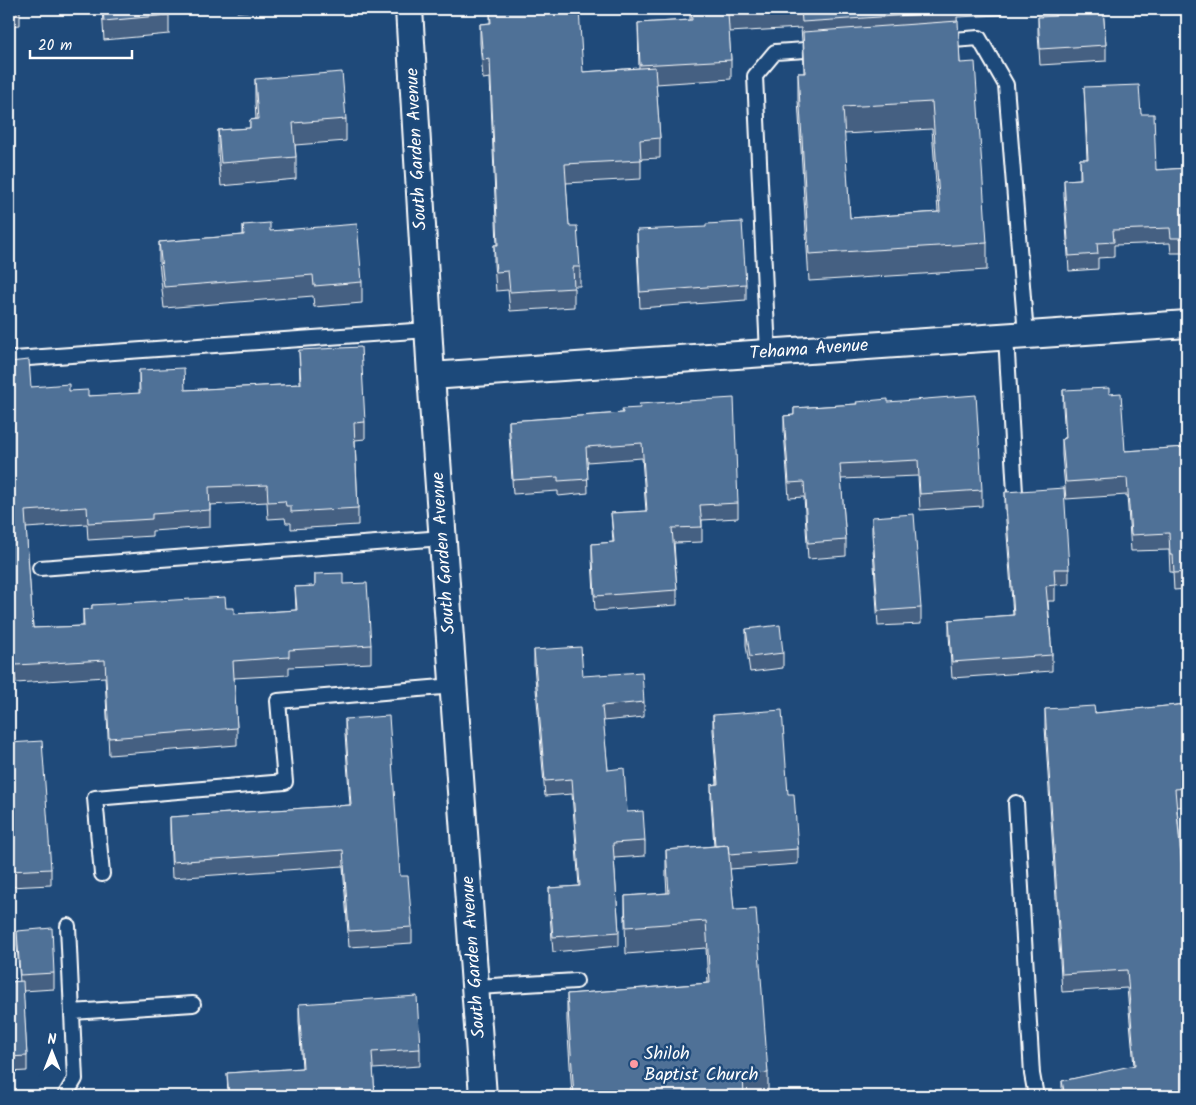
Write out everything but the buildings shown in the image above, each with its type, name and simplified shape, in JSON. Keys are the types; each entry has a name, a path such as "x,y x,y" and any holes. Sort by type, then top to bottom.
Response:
{"street":[{"name":"South Garden Avenue","path":"409,9 431,376 484,1096"},
{"name":"Tehama Avenue","path":"431,376 1187,324"}],"lane":[{"path":"930,42 979,38 1006,85 1016,336 1016,493"},
{"path":"768,353 755,76 774,52 833,48"},
{"path":"14,359 428,330"},
{"path":"40,568 443,538"},
{"path":"102,874 95,798 285,782 278,701 454,686"},
{"path":"1016,803 1032,1074 1036,1096"},
{"path":"65,1096 75,1079 68,926"},
{"path":"477,987 576,981"},
{"path":"72,1012 193,1004"}],"place":[{"name":"Shiloh Baptist Church","path":"634,1064"}]}
